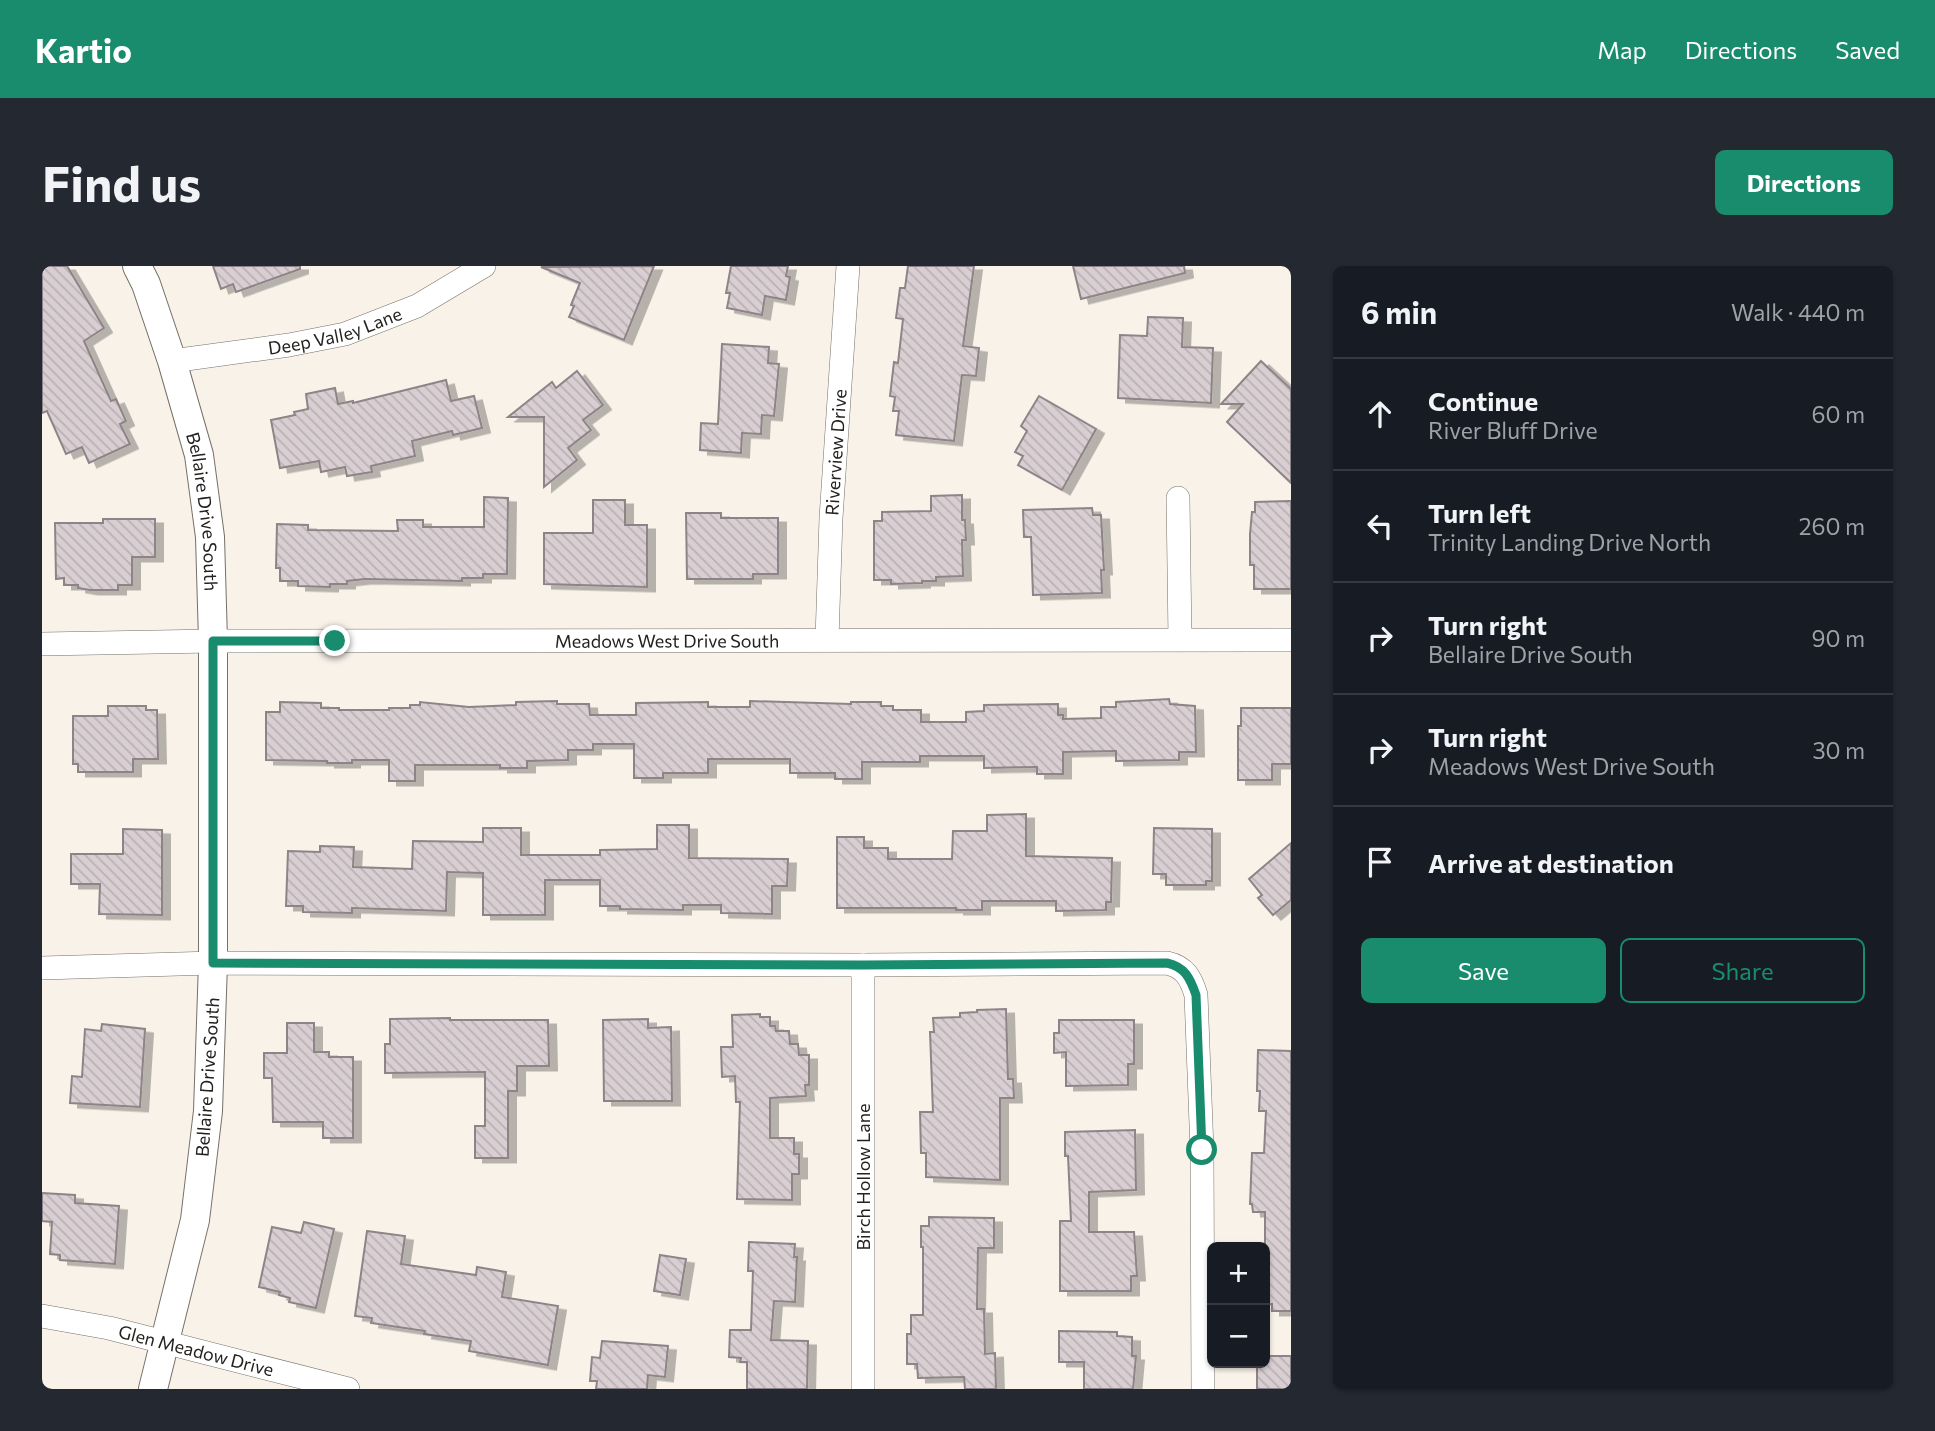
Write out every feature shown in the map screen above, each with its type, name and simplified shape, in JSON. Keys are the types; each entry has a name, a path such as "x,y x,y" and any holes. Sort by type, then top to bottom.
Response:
{"street":[{"name":"Bellaire Drive South","path":"137,266 172,361 200,455 210,537 213,641 213,963 208,1111 195,1220 153,1389"},
{"name":"Deep Valley Lane","path":"172,361 289,345 345,334 417,306 484,266"},
{"name":"Riverview Drive","path":"827,639 831,518 848,266"},
{"path":"1178,498 1181,639"},
{"name":"Meadows West Drive South","path":"42,644 827,639 1291,640"},
{"path":"42,968 213,963 1177,965 1186,972 1196,995 1202,1150 1203,1389"},
{"name":"Birch Hollow Lane","path":"863,965 863,1389"},
{"name":"Glen Meadow Drive","path":"42,1316 165,1342 348,1389"}],"building":[{"path":"42,266 67,266 104,328 84,341 111,401 116,399 126,421 120,424 130,444 89,463 82,447 66,454 47,411 42,413"},
{"path":"213,266 300,266 300,269 236,292 233,284 221,289"},
{"path":"654,266 624,340 569,317 580,283 541,267"},
{"path":"731,266 788,266 786,276 790,277 786,300 765,296 762,315 727,308 730,293 726,293"},
{"path":"908,266 974,266 963,346 979,348 976,376 962,375 954,441 896,435 899,411 893,411 895,397 890,396 894,362 898,363 903,319 896,318 900,288 905,288"},
{"path":"1073,266 1184,266 1185,273 1081,299"},
{"path":"1148,317 1183,318 1182,347 1213,348 1211,403 1118,398 1120,335 1147,336"},
{"path":"722,344 769,347 768,363 779,364 774,416 762,415 761,434 742,433 741,453 700,450 701,423 718,424"},
{"path":"1261,361 1291,389 1291,483 1227,422 1243,404 1221,404"},
{"path":"577,371 603,405 583,420 591,430 568,448 577,460 544,487 544,417 508,417 552,382 556,388"},
{"path":"446,380 451,401 474,396 482,428 453,435 452,431 412,441 415,456 371,466 372,472 347,476 345,467 321,472 319,461 280,468 271,420 308,409 306,394 335,388 338,404 353,403"},
{"path":"1039,396 1096,429 1062,490 1018,465 1023,456 1015,452 1027,431 1021,426"},
{"path":"962,495 962,520 965,520 966,540 962,540 963,576 936,577 936,581 922,583 891,584 891,580 874,580 874,521 882,521 882,512 931,511 931,496"},
{"path":"484,497 508,498 507,574 483,574 483,578 462,578 462,581 365,579 347,581 347,584 330,584 330,587 298,586 298,581 280,581 280,568 276,568 277,524 308,525 308,530 398,531 397,520 423,520 423,527 484,527"},
{"path":"593,500 625,500 625,525 647,525 647,587 544,584 544,533 593,533"},
{"path":"1291,501 1291,589 1254,589 1254,565 1250,565 1250,534 1255,502"},
{"path":"1092,508 1093,515 1101,515 1104,570 1101,570 1102,593 1033,595 1031,537 1024,537 1023,510"},
{"path":"686,513 721,513 721,518 778,518 778,574 753,574 753,579 687,579"},
{"path":"103,519 155,519 155,557 132,557 132,585 118,585 118,590 90,590 78,588 78,585 64,585 64,578 56,579 55,523 103,523"},
{"path":"1169,699 1170,704 1195,706 1196,752 1179,752 1179,760 1116,761 1116,751 1063,752 1063,774 1037,774 1037,767 984,768 984,756 920,756 920,762 862,762 862,779 835,779 835,773 790,773 790,759 708,759 708,773 663,773 663,778 634,778 634,744 593,744 593,750 568,750 568,760 527,761 527,768 500,768 500,765 415,765 415,781 389,781 389,760 327,763 266,760 266,712 280,712 280,702 321,703 321,708 339,710 389,710 410,708 410,705 420,705 420,702 469,707 557,701 557,704 589,704 590,715 636,715 636,703 708,702 708,707 750,707 750,701 851,704 881,702 881,706 893,706 893,710 921,710 921,722 966,722 966,712 984,711 984,705 1058,704 1058,715 1063,715 1063,719 1101,718 1101,707 1116,707 1116,702"},
{"path":"108,706 146,706 146,710 157,710 158,759 133,759 133,772 78,772 78,764 73,764 73,716 108,716"},
{"path":"1241,708 1291,708 1291,764 1272,764 1272,780 1238,780 1238,726 1241,726"},
{"path":"1026,814 1026,856 1112,858 1111,902 1106,902 1106,910 1056,911 1056,901 982,901 982,910 837,908 837,837 864,837 864,848 888,848 888,859 952,859 953,831 987,831 987,815"},
{"path":"657,825 689,825 689,858 788,859 787,886 772,886 772,914 721,913 721,905 683,905 683,910 620,909 620,906 600,906 600,880 545,880 545,915 483,915 483,873 447,872 446,911 352,908 352,913 303,912 303,906 286,906 288,851 320,852 320,846 354,847 353,867 412,869 413,841 483,842 483,828 521,828 521,855 600,855 600,850 657,849"},
{"path":"1154,828 1212,829 1212,881 1206,881 1206,885 1166,885 1166,874 1153,874"},
{"path":"123,829 162,830 162,915 99,914 100,884 71,884 71,854 123,854"},
{"path":"1291,843 1291,900 1273,915 1258,898 1262,895 1249,879"},
{"path":"1006,1009 1008,1079 1013,1079 1014,1098 1000,1098 1000,1180 926,1177 926,1153 921,1153 920,1112 933,1112 930,1032 934,1032 933,1018 960,1017 960,1013 977,1010"},
{"path":"760,1014 760,1017 770,1017 770,1026 775,1026 776,1031 789,1031 790,1044 798,1044 799,1055 809,1055 809,1085 805,1085 806,1096 770,1098 770,1138 794,1138 794,1154 799,1154 799,1174 792,1174 792,1200 737,1199 740,1102 736,1102 735,1076 722,1077 721,1047 733,1047 732,1015"},
{"path":"390,1019 548,1020 549,1066 517,1066 517,1091 508,1091 508,1158 475,1158 475,1126 485,1126 485,1072 385,1073 385,1044 390,1044"},
{"path":"648,1019 648,1028 671,1027 672,1101 604,1101 603,1020"},
{"path":"1059,1020 1134,1020 1134,1064 1128,1064 1128,1085 1066,1086 1066,1052 1054,1053 1054,1033 1059,1033"},
{"path":"287,1023 314,1023 314,1052 329,1052 329,1057 353,1057 353,1138 323,1138 323,1122 273,1122 272,1078 264,1078 264,1053 287,1053"},
{"path":"102,1024 145,1029 140,1107 70,1103 72,1076 82,1077 85,1029 101,1031"},
{"path":"1258,1050 1291,1051 1291,1311 1272,1311 1270,1242 1265,1242 1265,1212 1253,1212 1250,1204 1252,1153 1264,1153 1266,1111 1259,1111 1260,1091 1257,1091"},
{"path":"1135,1130 1136,1190 1089,1192 1089,1232 1134,1232 1137,1276 1131,1276 1131,1291 1060,1291 1060,1221 1071,1221 1065,1132"},
{"path":"42,1193 75,1195 75,1203 119,1206 115,1264 60,1260 60,1255 50,1254 52,1222 42,1221"},
{"path":"929,1217 994,1218 994,1248 978,1248 977,1309 984,1309 985,1354 995,1353 996,1389 965,1389 964,1377 918,1378 917,1364 907,1364 907,1334 911,1334 911,1315 923,1315 921,1226 929,1226"},
{"path":"304,1222 334,1229 316,1308 289,1302 290,1298 279,1295 280,1292 259,1287 272,1227 301,1233"},
{"path":"367,1231 405,1236 401,1264 476,1275 477,1267 506,1272 502,1297 558,1306 548,1365 469,1351 471,1341 371,1323 372,1318 355,1316"},
{"path":"749,1242 795,1244 795,1302 774,1301 771,1340 808,1341 807,1389 747,1389 747,1362 740,1362 741,1358 729,1357 730,1330 751,1330 753,1271 748,1271"},
{"path":"660,1255 686,1259 680,1295 654,1291"},
{"path":"1059,1331 1117,1332 1117,1336 1132,1337 1132,1356 1136,1356 1133,1389 1084,1389 1084,1362 1059,1362"},
{"path":"602,1341 668,1346 665,1377 648,1375 647,1389 596,1389 597,1381 590,1381 592,1357 600,1358"},
{"path":"1270,1356 1291,1356 1291,1389 1257,1389 1257,1368 1270,1368"}],"route":[{"path":"335,641 213,641 213,963 1167,963 1177,965 1186,972 1196,995 1202,1150"}]}
